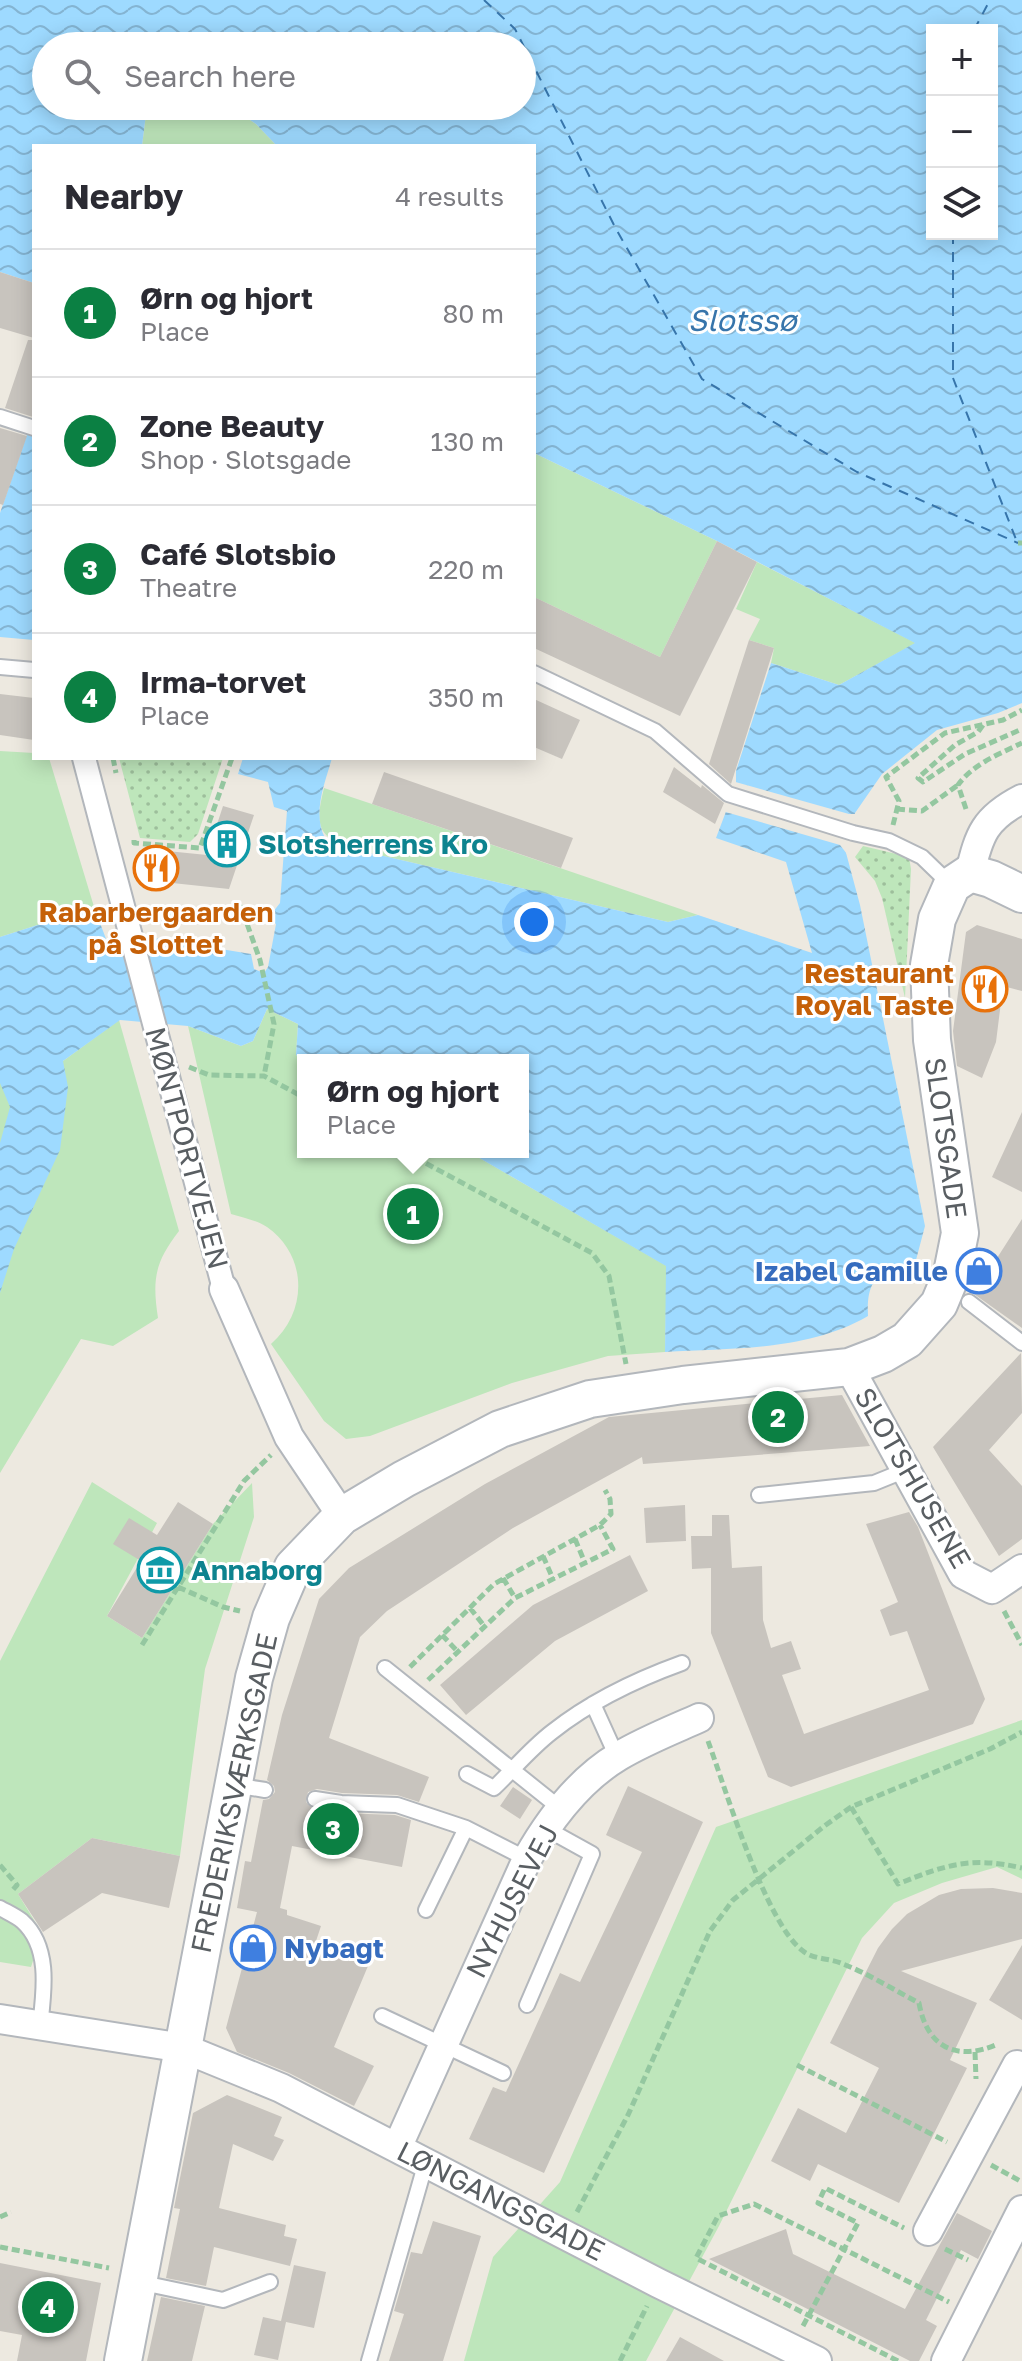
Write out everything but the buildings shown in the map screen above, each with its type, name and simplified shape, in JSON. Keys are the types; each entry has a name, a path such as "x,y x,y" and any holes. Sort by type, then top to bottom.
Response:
{"street":[{"name":"MØNTPORTVEJEN","path":"85,760 224,1289 289,1437 342,1516"},
{"name":"SLOTSGADE","path":"683,1385 849,1367 883,1354 907,1340 939,1304 952,1273 960,1233 932,1040 929,965 937,919 966,866 1001,810 1022,799"},
{"path":"966,866 1022,894"},
{"name":"SLOTSHUSENE","path":"849,1367 963,1574 992,1589 1022,1569"},
{"name":"FREDERIKSVÆRKSGADE","path":"123,2361 183,2048 249,1787 254,1678 271,1618 293,1567 342,1516 404,1479 500,1429 590,1399 683,1385"},
{"name":"NYHUSEVEJ","path":"397,2148 527,1859 553,1818 579,1788 617,1757 699,1718"},
{"name":"LØNGANGSGADE","path":"0,2019 183,2048 281,2088 658,2283 817,2361"},
{"path":"926,2236 1017,2065 1022,2068"},
{"path":"946,2361 1022,2210"}],"lane":[{"path":"0,417 30,427"},
{"path":"0,667 32,670"},
{"path":"536,674 655,731 728,794 853,833 889,841 922,857 966,866"},
{"path":"969,1302 1022,1343"},
{"path":"759,1495 874,1483 906,1470"},
{"path":"467,1774 494,1788 550,1733 593,1704 635,1681 682,1663"},
{"path":"385,1668 513,1770 553,1818 592,1854 527,2005"},
{"path":"593,1704 617,1757"},
{"path":"315,1799 397,1805 466,1828 527,1859"},
{"path":"426,1910 466,1828"},
{"path":"0,1908 23,1921 39,1944 45,1985 40,2026"},
{"path":"382,2016 503,2073"},
{"path":"369,2361 426,2162"},
{"path":"139,2278 223,2300 270,2282"}],"path":[{"path":"899,801 886,777 945,733 1003,720 1022,710"},
{"path":"983,725 918,778 923,782 965,754 1022,729"},
{"path":"897,809 922,811 958,785 965,775 1022,743"},
{"path":"113,760 119,788"},
{"path":"131,829 134,843 200,848 231,760"},
{"path":"958,785 966,866"},
{"path":"127,921 241,907 260,960 274,1024 264,1076"},
{"path":"162,1056 209,1075 264,1076 297,1094"},
{"path":"416,1158 592,1253 609,1276 631,1392"},
{"path":"142,1645 244,1481 289,1437"},
{"path":"398,1679 494,1584 600,1525 611,1514 610,1499 605,1490"},
{"path":"416,1692 515,1598 613,1549 600,1525"},
{"path":"575,1539 585,1563"},
{"path":"543,1556 553,1579"},
{"path":"503,1578 515,1598"},
{"path":"178,1587 223,1607 271,1618"},
{"path":"992,1589 1022,1645"},
{"path":"470,1608 485,1627"},
{"path":"442,1635 458,1652"},
{"path":"699,1718 759,1878 782,1930 791,1942 807,1955 842,1963 919,2003 923,2022 932,2038 947,2048 963,2053 979,2052 999,2044"},
{"path":"566,2234 628,2115 710,1931 733,1900 851,1807 990,1749 1022,1732"},
{"path":"851,1807 898,1884 952,1864 994,1861 1022,1868"},
{"path":"0,1865 17,1885 8,1894"},
{"path":"797,2065 1022,2182"},
{"path":"790,2348 858,2223 818,2203 825,2188 926,2236 991,2272"},
{"path":"898,2361 696,2258 718,2216 754,2204 970,2313"},
{"path":"0,2217 11,2212"},
{"path":"0,2247 139,2278"},
{"path":"620,2361 658,2283"}],"green space":[{"path":"145,120 250,120 275,144 142,144"},
{"path":"536,454 717,541 660,657 536,598"},
{"path":"757,562 916,643 839,685 771,663 774,648 749,640 760,619 736,609"},
{"path":"0,751 32,753 32,760 50,760 95,910 0,937"},
{"path":"120,760 222,760 198,834 190,842 140,838"},
{"path":"324,788 698,915 668,922 349,848 330,838 321,826 319,818"},
{"path":"863,846 909,857 905,998 882,898 875,881 855,857"},
{"path":"267,1009 298,1024 297,1158 479,1158 667,1266 665,1352 608,1356 512,1383 370,1436 346,1439 324,1421 271,1344 283,1331 297,1301 296,1268 290,1253 267,1227 231,1214 188,1026 241,1046 253,1041"},
{"path":"119,1020 179,1231 165,1252 157,1272 155,1292 158,1318 113,1346 81,1339 0,1473 0,1083 39,1075"},
{"path":"92,1482 157,1523 107,1616 142,1638 213,1524 252,1483 254,1517 205,1669 180,1856 92,1838 18,1894 42,1933 31,1967 0,1962 0,1661"},
{"path":"1022,1720 1022,1879 997,1867 942,1883 894,1903 862,1938 719,2226 646,2361 464,2361 493,2257 560,2182 716,1827"}],"water":[{"name":"Slotssø","path":"0,0 1022,0 1022,703 937,730 882,774 855,813 845,849 860,905 925,1226 916,1260 885,1272 873,1283 868,1316 821,1336 795,1342 665,1352 666,1266 479,1158 529,1158 529,1054 297,1056 296,1055 298,1024 267,1009 253,1041 241,1046 188,1026 120,1020 63,1061 68,1087 60,1150 14,1249 0,1293 0,1143 10,1107 0,1083 0,937 95,910 108,944 138,945 136,935 251,954 254,969 264,973 268,967 276,924 269,917 280,903 287,811 274,807 268,782 238,774 242,760 331,760 321,798 321,828 325,838 349,848 668,922 698,915 812,953 786,862 716,838 736,785 736,771 771,663 839,685 915,643 717,541 536,454 536,144 275,144 250,120 536,120 536,32 32,32 32,120 145,120 142,144 32,144 32,282 0,272"},
{"path":"32,420 32,640 0,637 0,513"}],"pier":[{"path":"732,781 849,814 859,814 847,854 840,845 722,811"}],"ferry route":[{"path":"484,0 517,32"},
{"path":"977,24 990,0"},
{"path":"536,71 616,229 702,379 857,472 1018,543"},
{"path":"953,240 953,378 1017,542"}],"place":[{"name":"Slotsherrens Kro","path":"227,844"},
{"name":"Rabarbergaarden på Slottet","path":"156,868"},
{"name":"Restaurant Royal Taste","path":"985,989"},
{"name":"Ørn og hjort","path":"413,1214"},
{"name":"Izabel Camille","path":"979,1271"},
{"name":"Zone Beauty","path":"778,1417"},
{"name":"Annaborg","path":"160,1570"},
{"name":"Café Slotsbio","path":"333,1829"},
{"name":"Nybagt","path":"253,1948"},
{"name":"Irma-torvet","path":"48,2307"}]}
